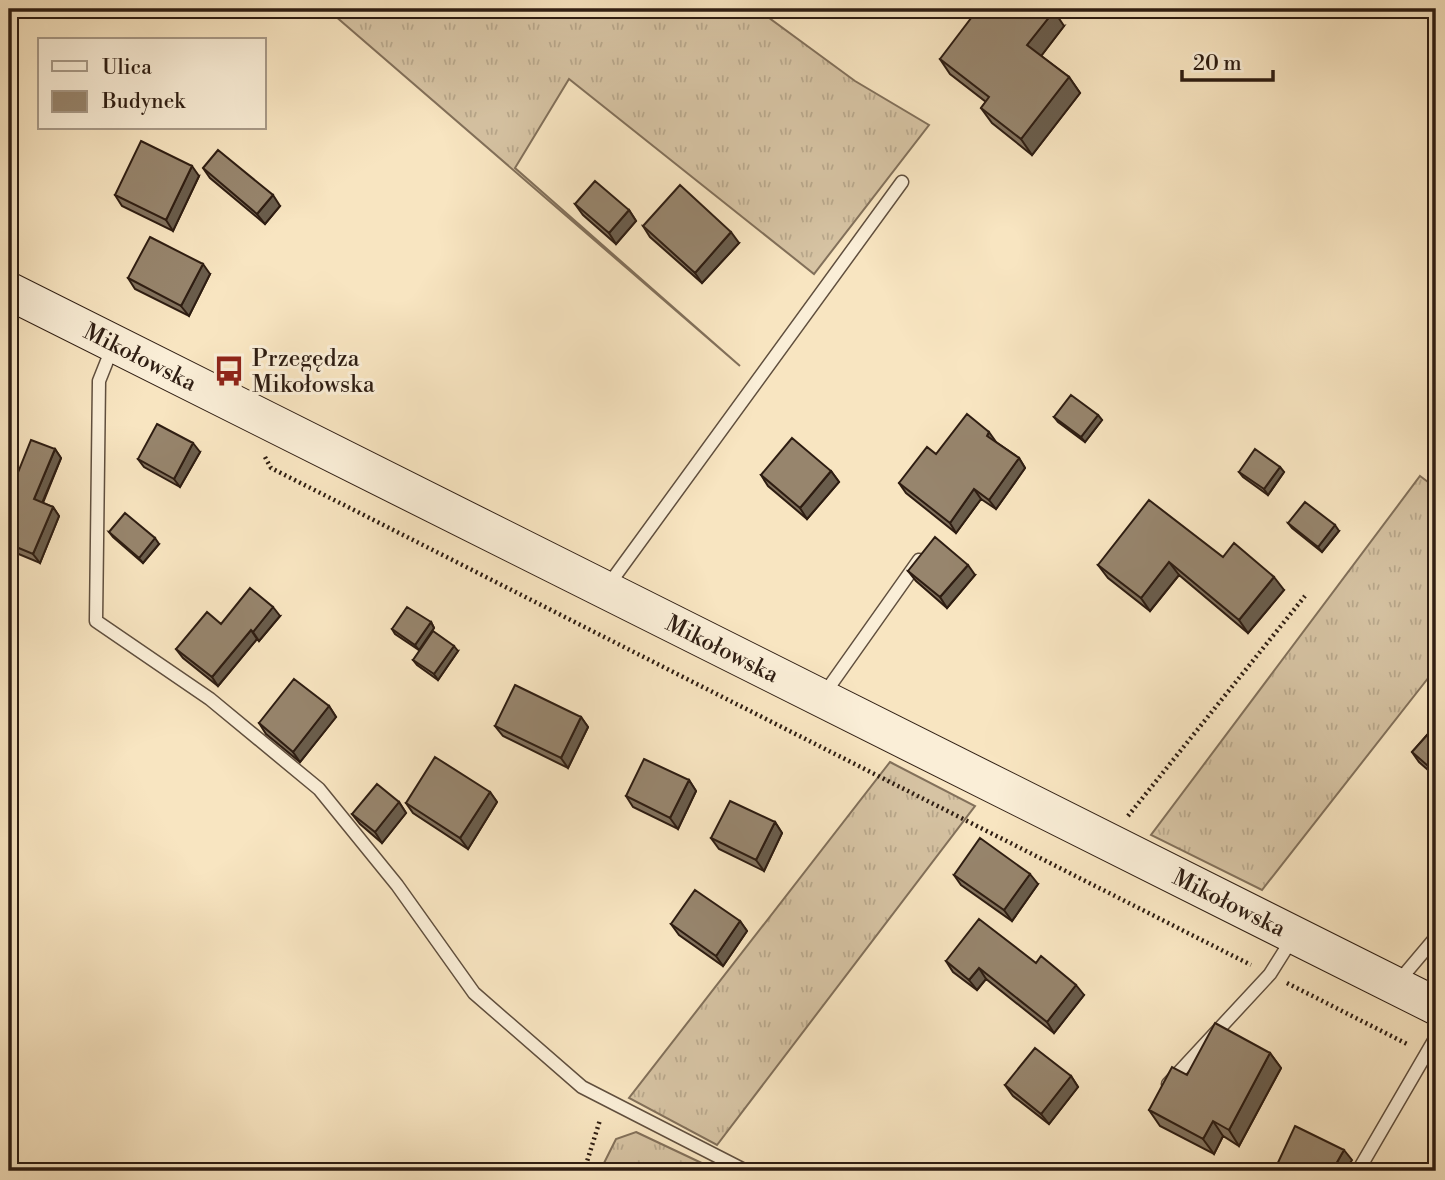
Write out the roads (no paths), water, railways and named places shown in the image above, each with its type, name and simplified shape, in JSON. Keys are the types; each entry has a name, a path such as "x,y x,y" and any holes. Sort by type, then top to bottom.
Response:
{"main road":[{"name":"Mikołowska","path":"9,291 1436,1006"}],"lane":[{"path":"605,590 902,182"},
{"path":"114,342 99,381 96,621 210,699 319,789 397,885 474,993 582,1087 746,1171"},
{"path":"822,697 925,552"},
{"path":"1168,1084 1270,974 1294,935"},
{"path":"1396,985 1436,937"},
{"path":"1358,1171 1436,1037"}],"place":[{"name":"Przegędza Mikołowska","path":"229,371"}]}
